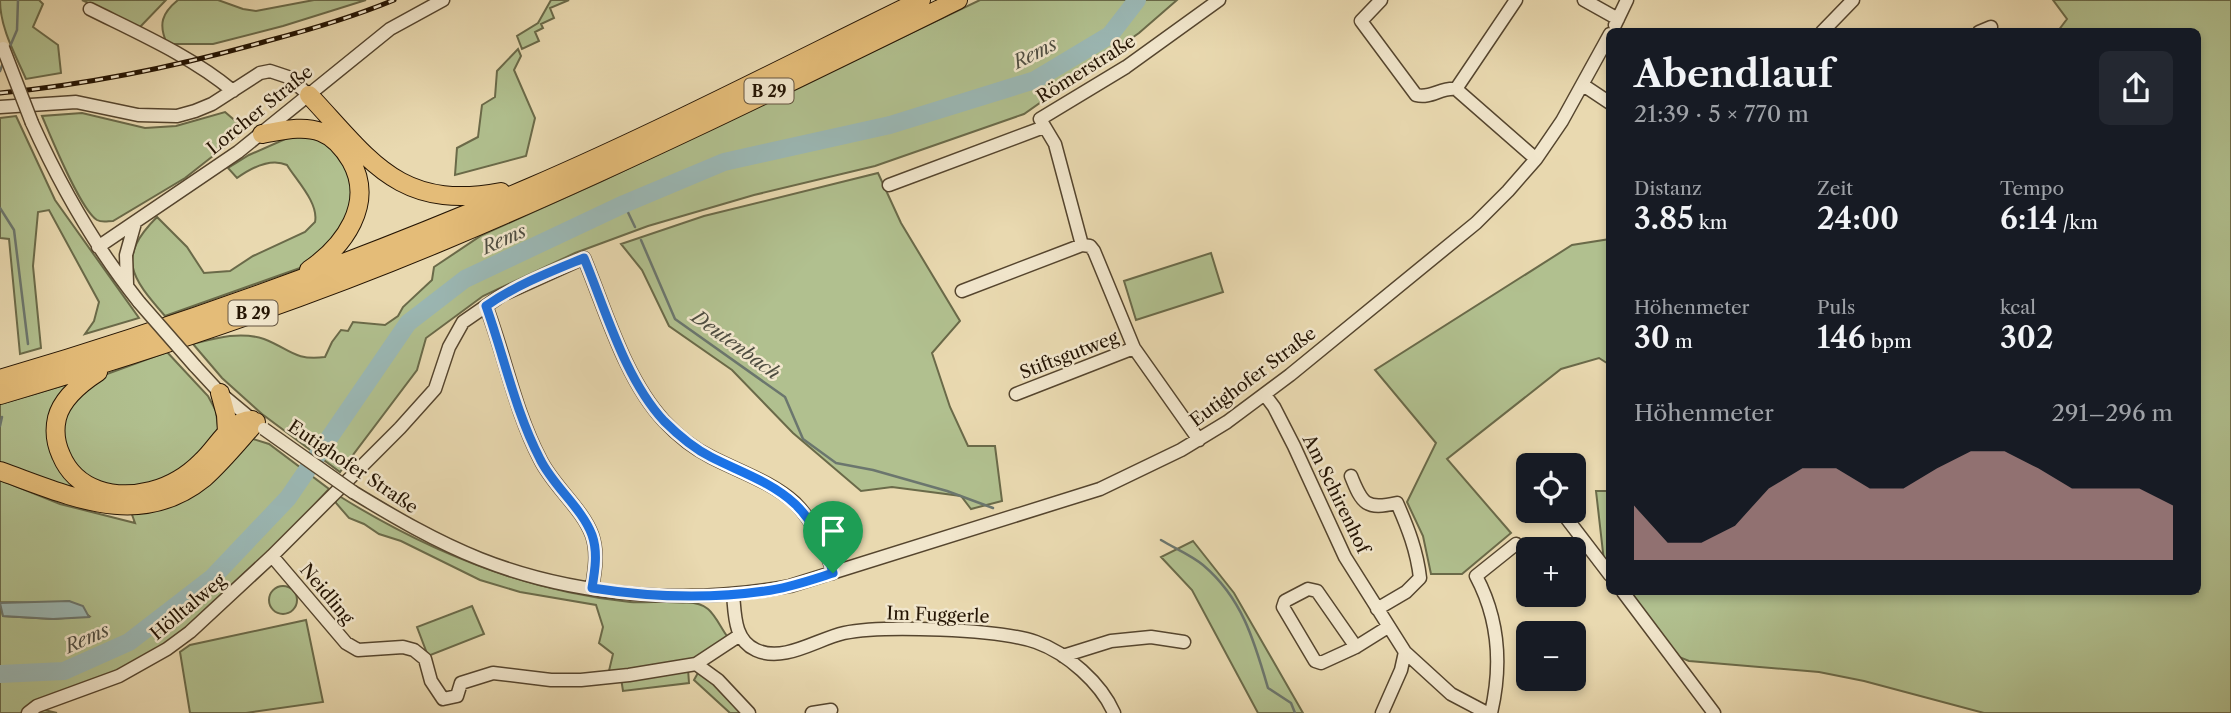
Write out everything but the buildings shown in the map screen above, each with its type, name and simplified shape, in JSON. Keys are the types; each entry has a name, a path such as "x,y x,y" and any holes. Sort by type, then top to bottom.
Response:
{"highway":[{"name":"B 29","path":"0,379 102,348 290,284 533,186 921,0"},
{"name":"B 29","path":"0,395 116,361 296,298 444,240 578,181 958,0"},
{"path":"290,284 337,247 350,229 358,210 359,185 354,166 310,110 309,95"},
{"path":"309,95 370,162 410,186 460,197 533,186"},
{"path":"262,134 298,129 321,132 331,137"},
{"path":"116,361 76,389 64,403 57,419 56,439 62,459 76,478 98,491 123,494 151,491 177,481 200,464 239,421 257,424"},
{"path":"220,393 227,432"},
{"path":"0,471 96,504 121,506 150,503 180,494 202,479 257,424"}],"street":[{"name":"Lorcher Straße","path":"98,247 208,174 262,134 390,29 443,0"},
{"name":"Römerstraße","path":"889,186 1042,123 1219,0"},
{"path":"1381,0 1361,20 1416,95 1426,97 1447,88 1456,89 1536,159"},
{"path":"1456,89 1516,0"},
{"path":"1584,0 1618,19"},
{"name":"Eutighofer Straße","path":"1614,28 1627,0"},
{"path":"1826,28 1853,0"},
{"path":"90,9 150,38 233,91"},
{"name":"Eutighofer Straße","path":"1,44 52,167 98,247 139,302 220,393 257,424 353,492 414,529 481,559 536,577 592,588 657,595 733,594 790,586 1100,489 1199,440 1265,394 1476,223 1536,159 1562,121 1606,42"},
{"path":"0,107 76,102 138,115 167,117 195,111 260,73 270,71 289,77 309,95"},
{"path":"1583,85 1606,100"},
{"path":"962,291 1082,244 1055,144 1042,123"},
{"path":"128,287 126,255 135,223"},
{"name":"Stiftsgutweg","path":"1082,244 1090,246 1094,251 1134,348 1199,440"},
{"name":"Hölltalweg","path":"28,713 37,706 120,676 167,649 224,602 272,556 435,389 455,335 463,322 537,278 584,258 636,384 663,420 686,441 708,455 763,482 795,503 813,528 833,573"},
{"path":"486,306 524,425 534,447 551,479 591,532 596,564 592,588"},
{"name":"Stiftsgutweg","path":"1016,394 1134,348"},
{"name":"Am Schirenhof","path":"1265,394 1279,417 1345,557 1405,652 1451,694 1489,713"},
{"name":"Am Schirenhof","path":"1350,476 1364,503 1382,506 1397,503 1413,540 1418,560 1420,578 1406,592 1377,609"},
{"path":"1570,523 1606,570"},
{"path":"1489,713 1497,686 1497,649 1491,614 1476,576 1516,544"},
{"name":"Neidling","path":"272,556 346,643 358,650 403,647 414,650 425,659 431,681 443,699 457,696 461,683 493,673 551,680 581,680 696,664"},
{"path":"1356,647 1317,591 1308,589 1285,601 1283,607 1314,661 1321,663 1356,647 1374,638 1388,627"},
{"path":"733,594 740,635 696,664 718,680 749,713"},
{"path":"1625,595 1714,713"},
{"name":"Im Fuggerle","path":"740,635 755,649 773,654 843,634 875,630 949,631 1036,642 1063,656 1098,689 1114,713"},
{"path":"1063,656 1111,641 1152,637 1184,642"},
{"path":"1382,713 1401,670 1405,652"},
{"path":"812,713 831,710"}],"green space":[{"path":"0,0 39,0 43,4 33,27 58,45 61,73 26,79 5,31"},
{"path":"82,0 166,0 140,27"},
{"path":"178,0 218,0 256,11 314,0 366,0 213,44 167,44 163,19"},
{"path":"551,0 569,0 550,8 554,18 541,24 543,28 535,32 539,41 522,49 517,36 538,23"},
{"path":"980,0 1177,0 1139,33 1024,114 875,166 754,195 648,226 575,253 483,296 426,338 417,370 340,472 262,414 222,378 193,344 228,336 246,336 264,339 299,356 325,357 341,330 348,331 353,322 385,325 398,316 403,307 432,280 434,267 482,235 602,181"},
{"path":"2053,0 2231,0 2231,713 1984,713 1864,681 1819,672 1689,661 1679,657 1630,595 2201,595 2201,28 2060,28 2067,19"},
{"path":"518,49 521,56 514,70 535,118 526,156 455,175 457,148 478,137 482,105 495,97 497,71"},
{"path":"225,112 246,130 185,178 113,221 105,222 97,220 82,202 42,116 82,113 145,128 176,126"},
{"path":"16,116 55,200 139,318 85,334 94,321 99,302 49,210 38,212 33,266 41,348 20,354 9,239 0,238 0,118"},
{"path":"292,136 309,136 327,143 346,165 353,192 350,213 324,250 300,268 165,316 144,290 133,267 136,244 157,217 187,247 204,273 230,271 253,256 305,232 315,222 314,207 287,165 267,163 254,167 237,178 228,168 249,155"},
{"path":"878,173 901,223 960,321 932,353 950,407 968,446 995,446 1002,501 971,509 961,496 892,487 861,491 793,433 732,370 669,326 642,270 621,244 704,216"},
{"path":"1606,240 1606,362 1599,358 1561,369 1447,459 1511,533 1462,574 1431,574 1423,536 1407,502 1436,443 1375,370 1572,245"},
{"path":"1211,253 1223,292 1136,320 1124,281"},
{"path":"167,352 208,396 216,411 218,428 215,441 199,458 159,482 122,489 84,478 63,448 64,409 96,378"},
{"path":"71,383 52,442 111,501 0,466 0,404"},
{"path":"250,438 269,444 329,489 262,561 158,651 40,709 57,713 0,713 0,603 3,616 53,619 89,616 69,601 0,602 0,480 60,504 135,523 130,509"},
{"path":"1596,491 1606,491 1606,563"},
{"path":"336,494 440,550 514,578 630,602 682,602 701,605 711,612 727,636 708,654 691,663 608,675 613,654 599,643 603,627 596,605 520,592 480,580 349,518 336,503"},
{"path":"1193,541 1234,593 1303,713 1258,713 1192,590 1161,557"},
{"path":"283,586 293,590 297,600 293,610 283,614 273,610 269,600 273,590"},
{"path":"472,606 484,634 428,656 417,627"},
{"path":"306,620 323,702 246,713 190,713 180,652 190,645"},
{"path":"688,669 689,683 623,691 621,678"},
{"path":"699,671 720,687 745,713 730,713 694,680"}],"water":[{"path":"69,601 83,606 89,617 53,619 3,616 0,603"}],"waterway":[{"path":"8,51 17,30 18,0"},
{"name":"Rems","path":"0,674 64,671 129,642 212,578 288,498 408,323 465,279 624,204 724,162 890,125 1035,80 1110,35 1137,0"},
{"path":"0,71 3,63"},
{"name":"Deutenbach","path":"624,204 635,227"},
{"path":"0,208 14,230 28,344"},
{"name":"Deutenbach","path":"641,240 675,319 785,397 803,439 836,463 873,470 947,491 993,508"},
{"path":"0,426 2,417"},
{"name":"Deutenbach","path":"1161,540 1203,565 1228,591 1252,637 1268,688 1291,703 1295,713"}],"railway":[{"path":"0,93 101,79 201,58 315,28 394,0"}],"route":[{"path":"584,258 636,384 663,420 686,441 708,455 763,482 795,503 813,528 833,573 790,586 733,594 657,595 592,588 596,564 591,532 551,479 528,435 486,306 502,295 584,258"}]}
